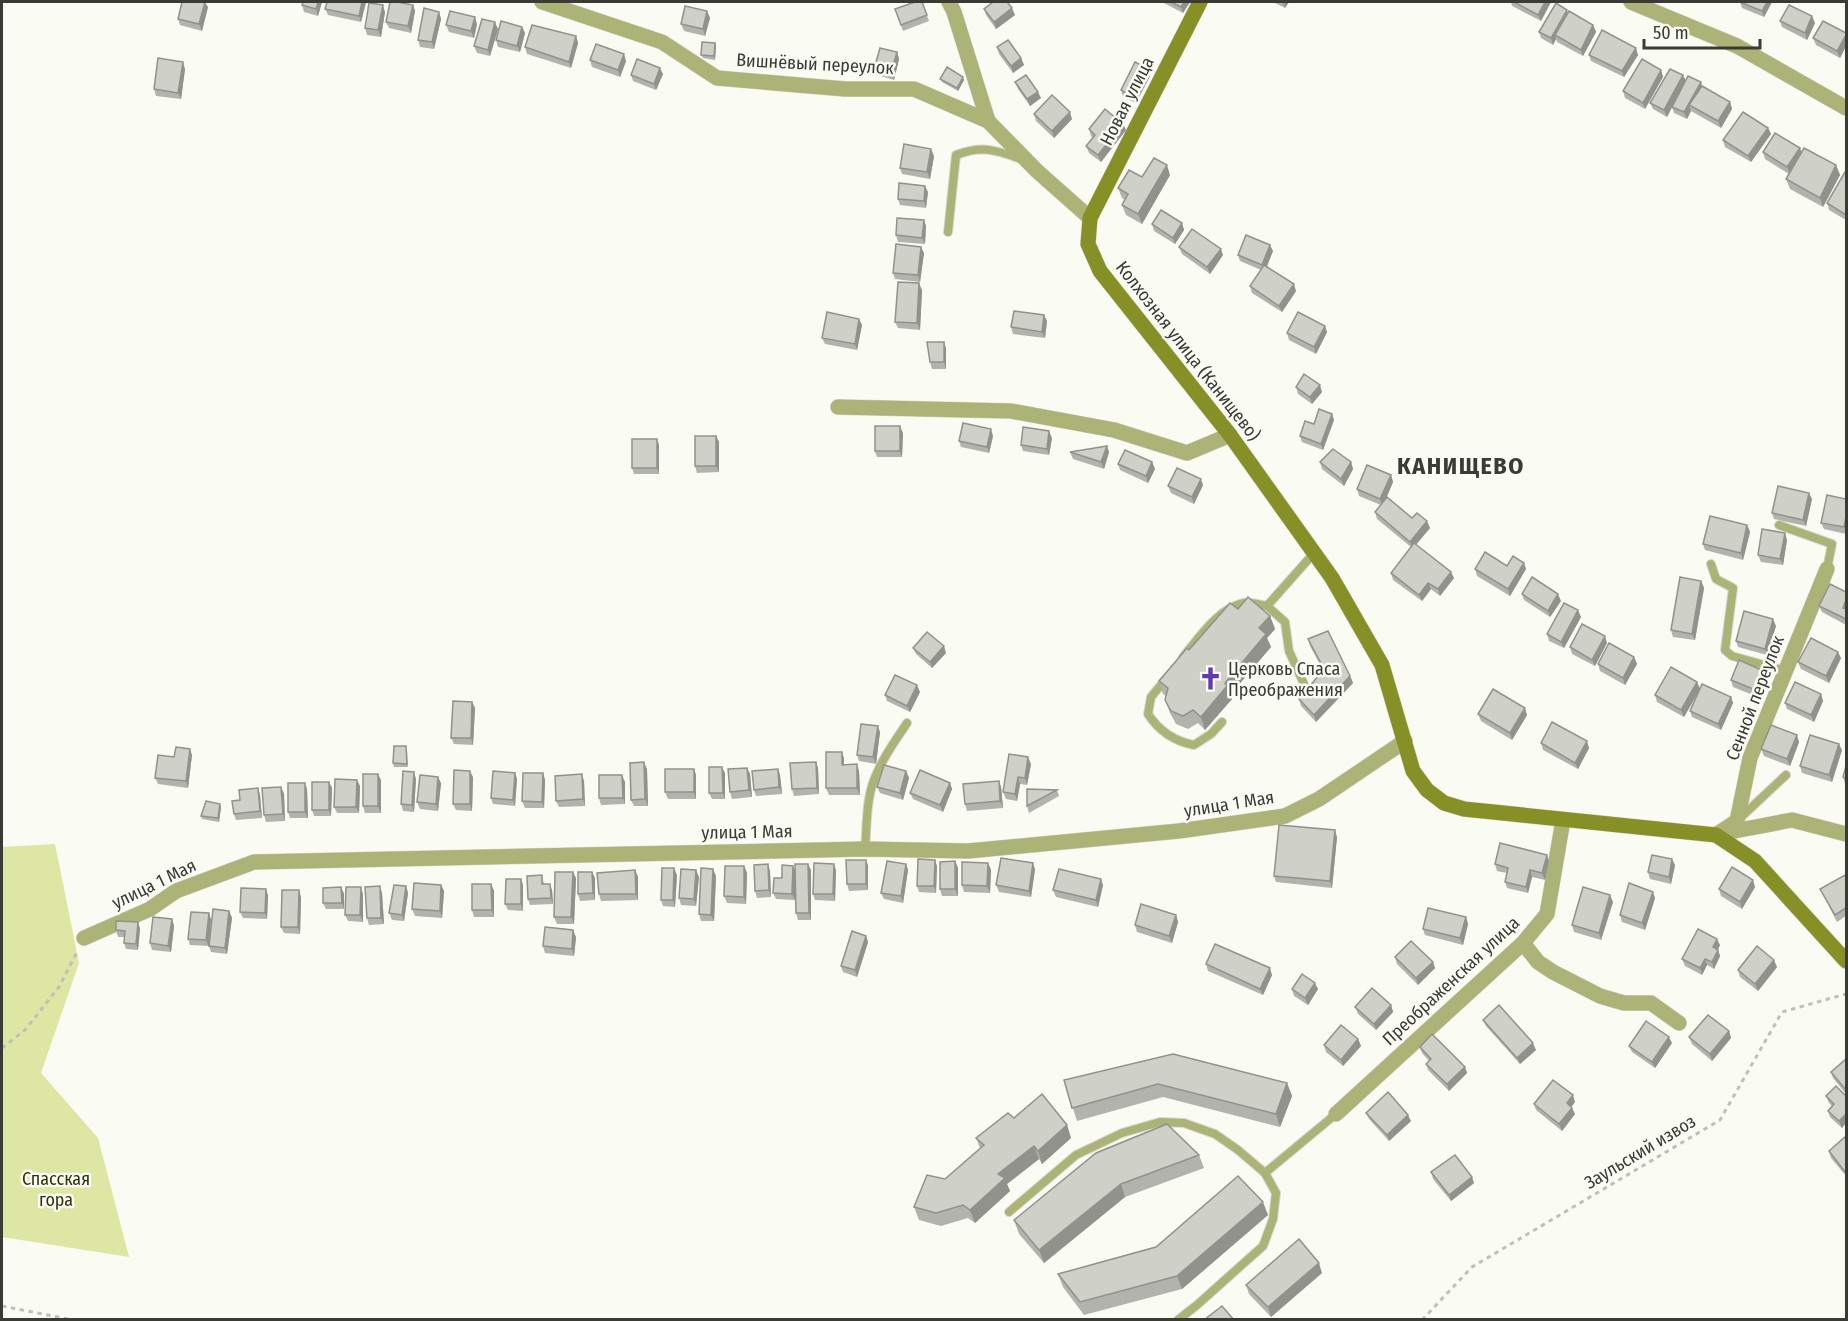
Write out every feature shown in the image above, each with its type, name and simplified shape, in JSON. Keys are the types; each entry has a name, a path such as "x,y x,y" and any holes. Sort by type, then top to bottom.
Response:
{"street":[{"name":"Вишнёвый переулок","path":"542,2 662,42 717,78 846,89 914,89 988,122"},
{"path":"949,2 988,122 1090,218"},
{"name":"Новая улица","path":"1090,218 1200,2"},
{"path":"1631,2 1737,46 1846,108"},
{"name":"Колхозная улица (Канищево)","path":"1090,218 1088,244 1100,271 1230,435 1332,578 1382,665 1404,741"},
{"path":"838,406 1011,411 1114,430 1187,453 1230,435"},
{"name":"Сенной переулок","path":"1737,821 1750,758 1827,569"},
{"path":"1404,741 1413,771 1427,790 1444,804 1464,809 1716,835 1792,820 1846,834"},
{"name":"улица 1 Мая","path":"84,938 150,909 176,891 254,862 866,849 968,851 1179,831 1285,816 1319,799 1404,741"},
{"name":"Преображенская улица","path":"1336,1114 1523,944 1547,914 1563,820"},
{"path":"1716,835 1737,821"},
{"path":"1716,835 1755,861 1846,961"},
{"path":"1523,944 1538,962 1552,972 1600,996 1624,1003 1651,1003 1679,1023"}],"lane":[{"path":"948,232 956,155 972,148 996,150 1027,161"},
{"path":"1779,525 1832,544 1827,569"},
{"path":"1268,606 1314,553"},
{"path":"1711,564 1716,579 1733,588 1725,650 1732,656 1786,671"},
{"path":"1179,663 1206,629 1226,611 1244,603 1268,606 1285,622 1288,651 1304,684"},
{"path":"1172,671 1151,696 1148,714 1157,728 1181,743 1194,745 1211,734 1222,722"},
{"path":"866,849 873,781 885,756 907,723"},
{"path":"1737,821 1786,775"},
{"path":"1265,1173 1336,1114"},
{"path":"1009,1212 1076,1155 1122,1133 1160,1122 1184,1123 1215,1134 1265,1173 1276,1192 1273,1219 1263,1246 1178,1320"}],"path":[{"path":"2,1048 25,1030 59,987 84,938"},
{"name":"Заульский извоз","path":"1422,1320 1472,1267 1720,1120 1782,1012 1846,994"},
{"path":"2,1306 73,1320"}],"green space":[{"name":"Спасская гора","path":"55,844 79,963 41,1073 98,1138 129,1257 2,1237 2,847"}],"building":[{"path":"182,2 205,2 199,24 178,19"},
{"path":"303,2 318,2 316,9 302,5"},
{"path":"327,2 362,2 359,16 325,9"},
{"path":"390,2 413,5 408,26 386,22"},
{"path":"922,2 927,15 901,25 895,9"},
{"path":"993,2 1007,2 1012,8 994,22 984,9"},
{"path":"1171,2 1184,2 1181,7"},
{"path":"1514,2 1545,2 1538,15"},
{"path":"1740,2 1767,2 1762,11"},
{"path":"369,3 383,5 378,30 365,28"},
{"path":"1556,3 1567,10 1551,38 1539,32"},
{"path":"1789,5 1812,16 1805,33 1780,21"},
{"path":"685,6 707,11 703,29 681,24"},
{"path":"424,8 439,12 432,42 418,40"},
{"path":"450,11 475,17 471,31 446,25"},
{"path":"1569,11 1593,25 1581,50 1555,35"},
{"path":"482,19 495,22 488,50 474,46"},
{"path":"501,21 522,27 517,46 496,40"},
{"path":"1823,21 1846,33 1837,51 1813,38"},
{"path":"532,25 576,36 569,62 525,47"},
{"path":"1602,30 1636,48 1622,71 1589,55"},
{"path":"1008,40 1021,58 1011,66 997,47"},
{"path":"702,42 715,43 714,56 701,55"},
{"path":"596,44 624,54 618,70 590,60"},
{"path":"880,48 897,52 891,73 874,69"},
{"path":"158,58 183,62 178,93 154,89"},
{"path":"637,59 660,68 654,84 631,75"},
{"path":"1642,59 1661,70 1643,103 1623,91"},
{"path":"1135,62 1148,69 1133,97 1121,90"},
{"path":"947,67 963,77 957,88 940,79"},
{"path":"1670,69 1683,75 1664,110 1650,103"},
{"path":"1026,75 1038,92 1027,99 1015,82"},
{"path":"1688,76 1701,82 1684,112 1672,107"},
{"path":"1702,86 1730,102 1718,121 1689,105"},
{"path":"1052,95 1070,112 1052,131 1034,114"},
{"path":"1105,109 1123,124 1098,155 1086,146 1095,135 1089,129"},
{"path":"1743,112 1768,128 1748,156 1723,140"},
{"path":"1775,133 1800,148 1787,167 1763,152"},
{"path":"904,144 931,149 927,172 900,168"},
{"path":"1804,148 1836,165 1820,198 1786,179"},
{"path":"1154,158 1167,165 1138,214 1122,205 1128,194 1118,188 1129,170 1142,177"},
{"path":"1846,173 1846,215 1827,203"},
{"path":"899,183 925,186 924,201 898,199"},
{"path":"1161,210 1182,223 1173,238 1152,224"},
{"path":"897,218 924,220 922,238 896,235"},
{"path":"1192,229 1221,249 1207,267 1179,247"},
{"path":"1246,235 1270,245 1262,265 1238,255"},
{"path":"896,244 921,247 918,275 893,273"},
{"path":"1264,265 1294,284 1279,306 1250,286"},
{"path":"898,282 919,283 917,323 895,322"},
{"path":"1014,311 1044,315 1042,332 1011,327"},
{"path":"827,312 859,319 855,344 822,338"},
{"path":"1298,312 1325,326 1314,347 1287,333"},
{"path":"927,342 944,342 944,362 930,362"},
{"path":"1304,374 1320,385 1310,397 1296,387"},
{"path":"1319,409 1332,414 1321,444 1300,436 1305,421 1314,424"},
{"path":"963,423 991,429 987,447 959,441"},
{"path":"875,426 900,426 900,451 875,451"},
{"path":"1023,427 1049,431 1047,449 1021,445"},
{"path":"695,436 716,436 716,466 695,466"},
{"path":"632,439 657,439 657,468 632,468"},
{"path":"1107,446 1101,462 1070,452"},
{"path":"1333,449 1351,462 1341,479 1320,462"},
{"path":"1125,450 1152,462 1146,476 1118,464"},
{"path":"1367,465 1391,475 1380,499 1357,489"},
{"path":"1177,468 1201,479 1192,497 1168,486"},
{"path":"1778,486 1809,493 1803,520 1772,513"},
{"path":"1827,495 1846,499 1844,527 1821,523"},
{"path":"1387,497 1412,518 1417,513 1427,521 1410,542 1375,512"},
{"path":"1710,516 1747,525 1741,553 1703,544"},
{"path":"1762,529 1785,533 1780,559 1758,555"},
{"path":"1414,543 1451,572 1438,589 1428,583 1419,595 1391,573"},
{"path":"1485,552 1507,566 1513,556 1524,563 1508,589 1475,569"},
{"path":"1532,577 1558,594 1548,611 1522,594"},
{"path":"1680,577 1701,581 1692,634 1671,630"},
{"path":"1830,584 1846,592 1843,608 1846,609 1846,619 1819,606"},
{"name":"Церковь Спаса Преображения","path":"1248,597 1270,616 1259,628 1266,634 1225,683 1227,686 1201,717 1193,710 1183,716 1171,711 1165,700 1168,688 1159,681 1230,603 1238,609"},
{"path":"1564,603 1578,610 1561,642 1547,634"},
{"path":"1744,611 1773,619 1765,649 1736,641"},
{"path":"1582,624 1605,636 1592,660 1570,647"},
{"path":"1328,631 1350,676 1314,715 1299,699 1324,669 1308,639"},
{"path":"927,632 944,646 930,662 913,648"},
{"path":"1811,638 1838,652 1826,676 1798,662"},
{"path":"1609,643 1634,657 1623,678 1598,664"},
{"path":"1739,660 1766,672 1758,691 1731,680"},
{"path":"1671,667 1697,682 1681,710 1655,695"},
{"path":"895,675 917,685 907,706 885,695"},
{"path":"1795,682 1821,694 1811,715 1785,703"},
{"path":"1702,684 1731,697 1718,724 1690,711"},
{"path":"1493,689 1525,708 1510,733 1478,714"},
{"path":"453,701 472,702 471,738 451,738"},
{"path":"1552,722 1587,741 1575,763 1541,743"},
{"path":"861,724 878,726 873,757 857,755"},
{"path":"1771,725 1797,735 1787,759 1761,749"},
{"path":"1810,735 1839,744 1829,775 1800,766"},
{"path":"394,746 406,746 407,764 393,763"},
{"path":"176,747 190,749 186,781 155,778 158,755 174,757"},
{"path":"826,752 842,752 842,765 857,764 857,788 826,788"},
{"path":"1009,754 1028,757 1025,778 1018,777 1015,794 1003,792"},
{"path":"644,762 645,799 631,800 630,763"},
{"path":"816,762 817,788 792,789 790,763"},
{"path":"884,765 906,771 900,793 877,787"},
{"path":"709,767 722,767 723,793 709,793"},
{"path":"747,768 749,790 730,792 728,769"},
{"path":"665,769 694,769 694,792 665,792"},
{"path":"778,769 779,787 754,790 752,771"},
{"path":"454,770 470,771 470,804 453,804"},
{"path":"920,770 950,783 940,805 910,793"},
{"path":"403,771 414,772 412,805 401,804"},
{"path":"493,771 515,773 513,800 491,798"},
{"path":"523,773 543,773 542,802 522,801"},
{"path":"363,774 378,774 378,806 363,806"},
{"path":"582,774 583,799 556,801 555,776"},
{"path":"420,775 438,777 436,804 417,802"},
{"path":"599,775 622,775 623,798 599,798"},
{"path":"335,779 357,780 356,807 334,807"},
{"path":"999,781 1000,801 965,804 963,784"},
{"path":"312,782 329,782 329,810 312,810"},
{"path":"288,783 305,783 305,812 288,812"},
{"path":"281,787 283,814 264,815 262,788"},
{"path":"258,788 260,811 234,814 232,801 240,800 239,790"},
{"path":"1027,789 1057,790 1027,806"},
{"path":"206,801 220,804 218,818 201,816"},
{"path":"1279,825 1335,830 1330,881 1274,876"},
{"path":"1500,843 1547,855 1542,873 1530,870 1526,887 1505,882 1508,868 1495,864"},
{"path":"1652,855 1672,859 1669,877 1648,872"},
{"path":"1001,858 1033,863 1029,891 996,885"},
{"path":"918,859 935,860 934,886 917,886"},
{"path":"846,860 866,860 866,884 847,884"},
{"path":"887,861 906,864 901,896 881,893"},
{"path":"955,861 955,889 940,889 940,862"},
{"path":"962,862 988,863 987,886 962,885"},
{"path":"814,863 834,864 833,894 813,894"},
{"path":"768,864 769,890 755,891 754,865"},
{"path":"795,864 808,864 809,913 796,913"},
{"path":"782,865 793,866 792,894 773,893 774,878 782,878"},
{"path":"725,866 744,866 744,897 724,896"},
{"path":"1732,867 1753,880 1740,902 1719,889"},
{"path":"662,868 674,868 673,900 661,900"},
{"path":"701,868 713,869 711,915 699,914"},
{"path":"681,869 696,870 694,899 679,898"},
{"path":"1059,869 1101,879 1096,900 1053,890"},
{"path":"635,870 636,894 599,894 597,873"},
{"path":"555,872 573,872 571,917 554,917"},
{"path":"578,872 592,872 593,893 578,894"},
{"path":"542,875 542,884 550,884 551,898 528,899 527,876"},
{"path":"1845,875 1846,908 1835,915 1820,889"},
{"path":"506,879 521,879 521,904 505,904"},
{"path":"414,883 441,885 440,911 412,909"},
{"path":"1629,883 1653,892 1642,923 1620,915"},
{"path":"472,884 491,884 492,910 472,910"},
{"path":"394,885 406,886 402,915 389,913"},
{"path":"380,886 381,918 367,918 365,887"},
{"path":"341,887 342,903 323,903 323,888"},
{"path":"346,887 361,887 360,915 345,915"},
{"path":"1583,887 1610,895 1599,933 1572,925"},
{"path":"241,888 266,889 265,913 240,912"},
{"path":"282,890 299,890 298,927 281,927"},
{"path":"1141,904 1176,915 1169,936 1135,925"},
{"path":"1428,908 1466,917 1460,938 1423,929"},
{"path":"213,909 229,911 225,948 209,946"},
{"path":"191,912 209,913 206,940 188,939"},
{"path":"153,917 172,919 168,946 150,943"},
{"path":"116,921 138,922 136,944 124,943 125,931 116,930"},
{"path":"545,927 573,930 572,949 543,946"},
{"path":"1698,929 1717,939 1713,947 1718,950 1712,962 1705,959 1700,968 1682,959"},
{"path":"852,931 866,936 855,970 841,966"},
{"path":"1411,941 1433,962 1416,978 1395,957"},
{"path":"1215,944 1270,968 1260,989 1206,964"},
{"path":"1757,946 1774,960 1755,984 1738,970"},
{"path":"1302,974 1315,983 1305,998 1292,989"},
{"path":"1372,988 1391,1005 1374,1024 1355,1007"},
{"path":"1499,1005 1533,1043 1517,1058 1483,1020"},
{"path":"1708,1015 1729,1031 1710,1054 1689,1037"},
{"path":"1646,1021 1669,1037 1652,1062 1629,1046"},
{"path":"1341,1025 1358,1039 1341,1060 1324,1045"},
{"path":"1432,1034 1465,1067 1447,1084 1426,1064 1431,1059 1420,1047"},
{"path":"1173,1054 1287,1083 1276,1114 1158,1084 1072,1108 1064,1080"},
{"path":"1846,1059 1846,1090 1831,1072"},
{"path":"1553,1080 1573,1095 1567,1103 1572,1108 1559,1124 1534,1104"},
{"path":"1836,1086 1846,1096 1846,1114 1839,1121 1828,1111 1834,1104 1826,1096"},
{"path":"1388,1092 1408,1115 1387,1135 1366,1113"},
{"path":"1042,1094 1067,1125 1038,1151 1034,1146 998,1174 1005,1178 970,1210 963,1205 936,1213 914,1207 927,1175 945,1179 984,1145 976,1138 1008,1113 1014,1118"},
{"path":"1167,1124 1199,1155 1121,1184 1039,1250 1014,1220 1096,1153"},
{"path":"1846,1136 1846,1173 1829,1151"},
{"path":"1455,1155 1472,1177 1449,1195 1431,1172"},
{"path":"1238,1176 1263,1202 1177,1276 1080,1302 1058,1274 1156,1247"},
{"path":"1299,1239 1319,1263 1268,1307 1246,1285"},
{"path":"1222,1306 1234,1320 1204,1320"}],"place":[{"name":"Церковь Спаса Преображения","path":"1210,679"}],"district":[{"name":"КАНИЩЕВО","path":"1461,466"}]}
